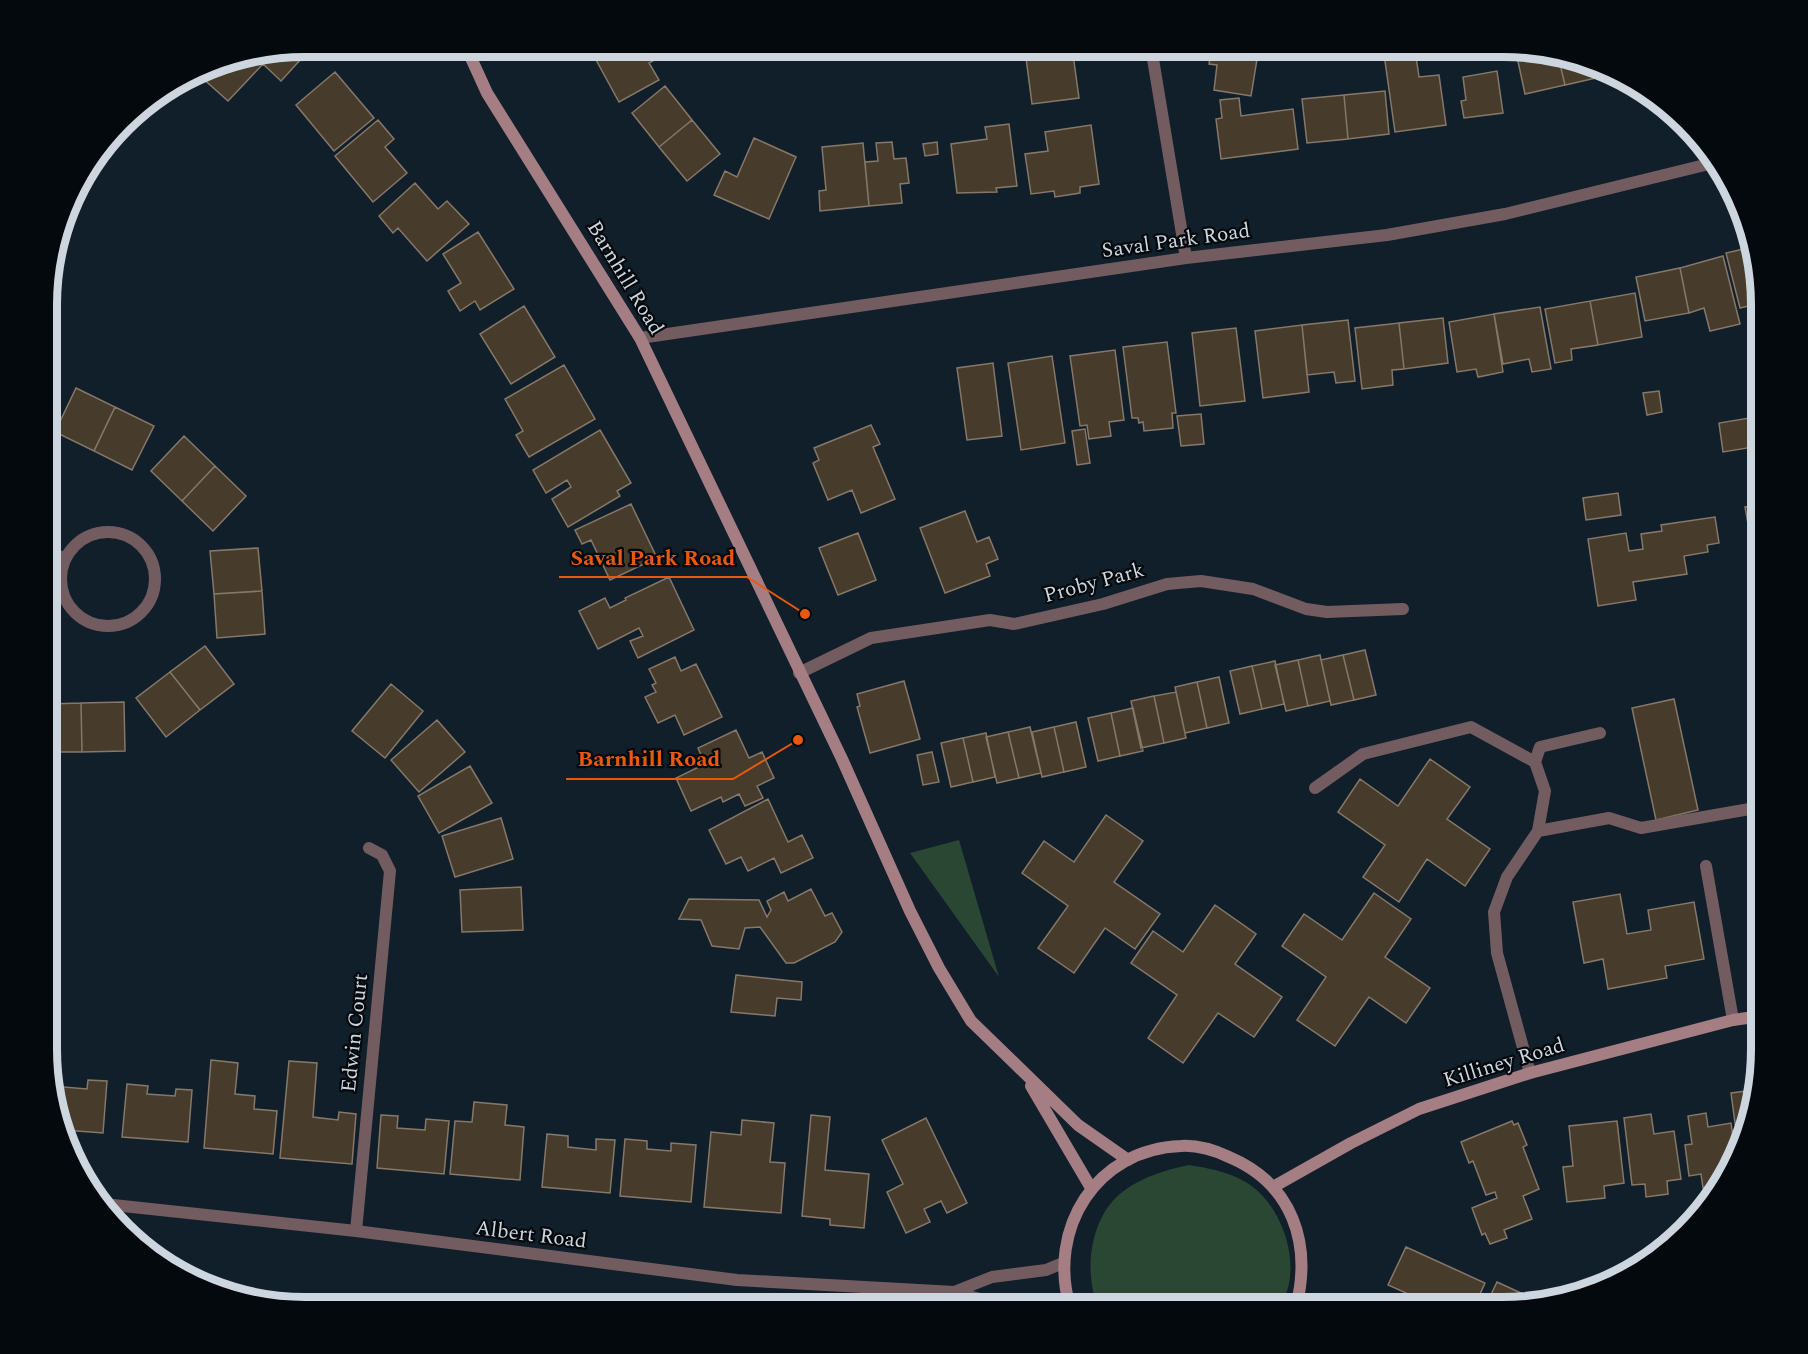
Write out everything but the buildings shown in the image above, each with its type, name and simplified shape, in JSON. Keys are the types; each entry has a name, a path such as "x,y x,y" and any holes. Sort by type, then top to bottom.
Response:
{"main road":[{"name":"Barnhill Road","path":"471,57 487,93 640,338 842,759 910,911 939,968 971,1021 1078,1125 1128,1160"},
{"name":"Killiney Road","path":"1273,1187 1351,1143 1419,1109 1530,1073 1733,1020 1751,1017"},
{"name":"Barnhill Road","path":"1023,1072 1092,1188"},
{"path":"1067,1297 1063,1263 1070,1227 1092,1188 1107,1173 1128,1160 1150,1151 1182,1146 1213,1150 1246,1164 1273,1187 1292,1215 1300,1237 1303,1260 1302,1285 1299,1297"}],"street":[{"path":"1154,57 1186,258"},
{"name":"Saval Park Road","path":"640,338 1186,258 1387,235 1505,214 1707,164"},
{"path":"101,532 116,532 131,537 143,547 151,560 155,575 153,591 147,605 137,616 123,624 107,626 92,623 78,616 68,604 62,590 61,574 65,559 74,546 86,537 101,532"},
{"path":"57,555 65,559"},
{"name":"Proby Park","path":"799,673 872,638 990,620 1014,624 1103,604 1167,584 1201,581 1253,589 1306,609 1327,612 1403,609"},
{"path":"1315,788 1363,754 1471,727 1535,762"},
{"path":"1530,1073 1497,953 1494,912 1507,877 1538,831 1545,791 1535,762 1540,747 1600,733"},
{"path":"1538,831 1609,818 1641,828 1751,809"},
{"name":"Edwin Court","path":"357,1231 390,871 382,855 369,848"},
{"path":"1706,866 1733,1020"},
{"name":"Albert Road","path":"112,1205 357,1231 737,1280 954,1292 972,1297"},
{"name":"Albert Road","path":"954,1292 992,1277 1046,1270 1063,1263"}],"green space":[{"path":"959,840 999,977 910,853"},
{"path":"1189,1165 1220,1171 1245,1182 1266,1199 1288,1245 1290,1280 1285,1297 1094,1297 1091,1260 1097,1228 1104,1213 1113,1200 1125,1190 1140,1181"}],"place":[{"name":"Saval Park Road","path":"805,614"},
{"name":"Barnhill Road","path":"798,740"}]}
